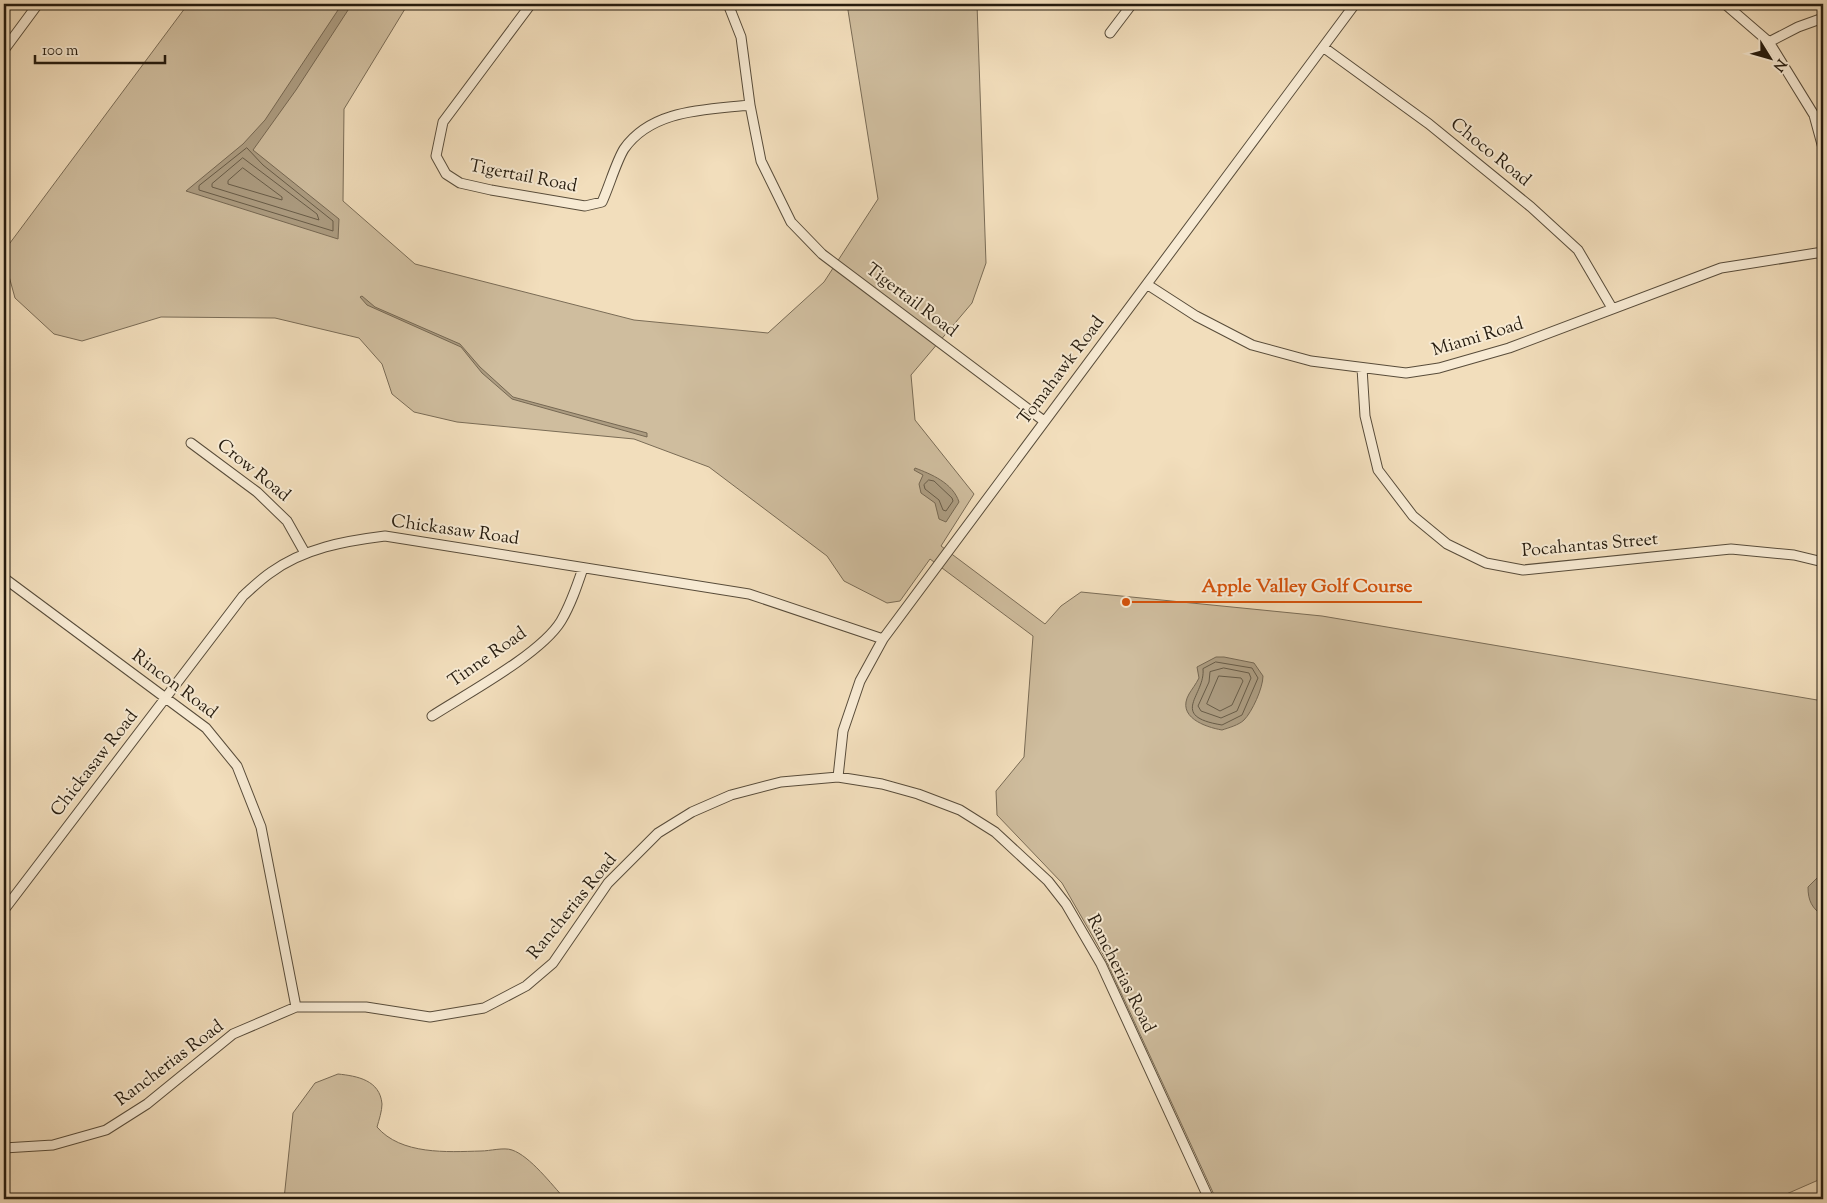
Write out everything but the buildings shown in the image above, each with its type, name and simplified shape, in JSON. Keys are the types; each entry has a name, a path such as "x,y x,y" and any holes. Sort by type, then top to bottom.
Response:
{"street":[{"path":"4,50 38,4"},
{"name":"Tigertail Road","path":"530,4 443,122 436,156 446,174 460,183 584,206 602,202 624,150 646,129 676,114 750,105"},
{"name":"Tigertail Road","path":"728,4 741,37 750,105 761,160 791,222 822,254 1044,421"},
{"path":"1110,33 1132,4"},
{"name":"Tomahawk Road","path":"838,777 843,731 860,681 883,639 1044,421 1148,285 1355,4"},
{"path":"1725,4 1769,42 1814,115 1823,148"},
{"path":"1769,42 1798,27 1823,18"},
{"name":"Choco Road","path":"1323,47 1429,124 1524,202 1578,250 1612,308"},
{"name":"Miami Road","path":"1148,285 1196,316 1252,345 1311,361 1406,373 1439,368 1509,348 1721,268 1823,252"},
{"name":"Pocahantas Street","path":"1362,368 1365,416 1378,470 1413,516 1447,544 1486,563 1523,570 1731,549 1794,555 1823,562"},
{"name":"Crow Road","path":"192,443 263,498 287,521 306,553"},
{"name":"Chickasaw Road","path":"4,910 243,596 270,572 306,553 342,542 385,536 749,594 883,639"},
{"name":"Tinne Road","path":"432,716 532,651 560,622 572,599 583,568"},
{"name":"Rincon Road","path":"4,578 206,728 238,766 261,827 296,1007"},
{"name":"Rancherias Road","path":"4,1148 53,1145 106,1130 147,1104 234,1034 296,1007 366,1007 430,1017 484,1008 526,986 553,962 608,883 658,833 692,812 731,795 782,782 838,777 882,784 918,794 960,810 995,832 1048,881 1066,904 1101,964 1208,1199"}],"shaded area":[{"path":"188,4 408,4 344,109 343,201 415,264 634,320 768,333 824,282 878,199 847,4 977,4 986,263 972,303 911,375 915,420 974,494 941,546 1045,624 1061,606 1081,592 1322,616 1823,701 1823,1178 1775,1199 1216,1199 1104,956 1062,883 997,815 996,791 1024,757 1033,636 930,559 900,601 887,603 844,581 827,556 709,467 634,439 457,422 414,412 392,394 382,364 359,338 275,318 161,317 82,341 54,334 15,298 7,269 4,266 4,251"},
{"path":"338,1074 360,1078 377,1089 382,1104 377,1127 399,1143 425,1150 454,1152 512,1150 533,1164 565,1199 284,1199 293,1113 315,1083"}],"water":[{"path":"342,4 352,4 296,90 253,150 339,219 338,239 186,191 243,144 265,120"},
{"path":"362,296 375,307 460,344 480,367 513,397 647,433 647,437 512,399 482,373 461,347 367,305 360,297"},
{"path":"915,468 941,480 956,495 959,502 946,522 939,519 935,503 921,493 919,484 923,475 914,470"},
{"path":"1216,657 1254,663 1263,676 1254,706 1244,720 1222,730 1194,720 1186,709 1189,694 1199,678 1197,667"},
{"path":"1823,874 1823,916 1811,904 1808,892 1808,887"}],"place":[{"name":"Apple Valley Golf Course","path":"1126,602"}]}
